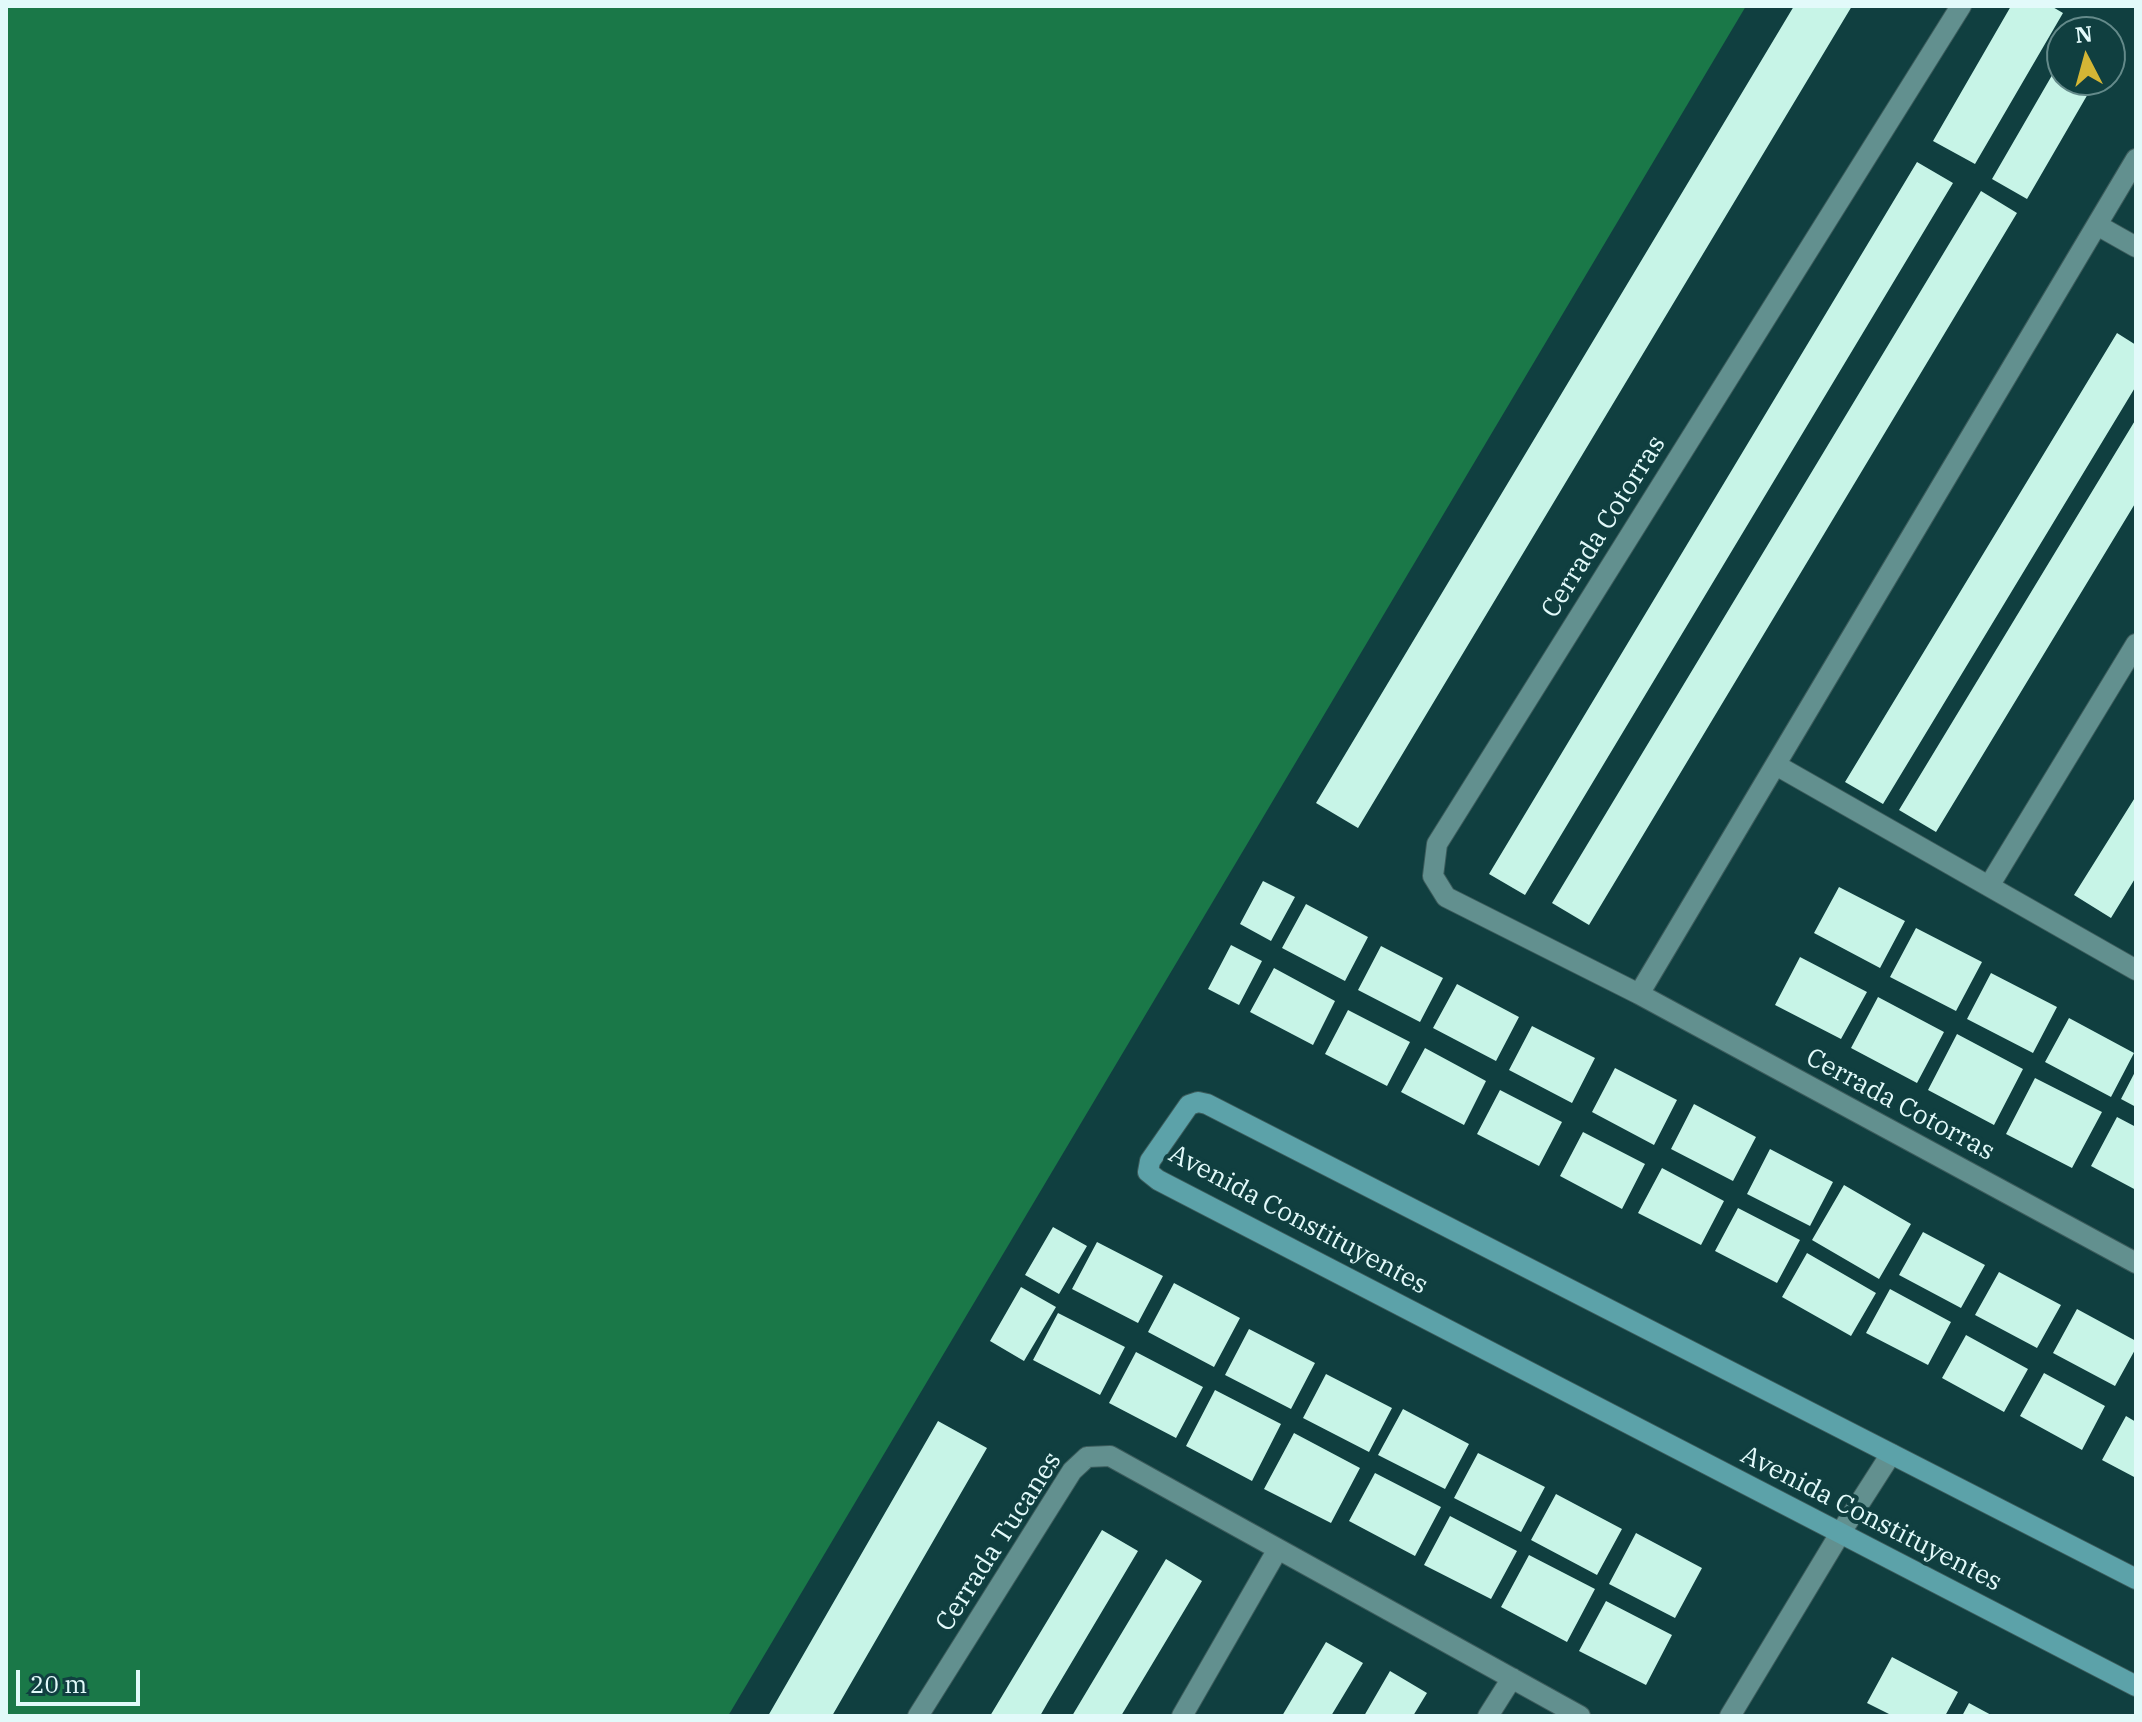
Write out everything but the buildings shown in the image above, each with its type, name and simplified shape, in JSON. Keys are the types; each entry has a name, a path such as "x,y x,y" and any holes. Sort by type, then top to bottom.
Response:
{"main road":[{"name":"Avenida Constituyentes","path":"2136,1579 1207,1104 1198,1102 1189,1105 1150,1161 1148,1172 1158,1180 2136,1686"}],"street":[{"name":"Cerrada Cotorras","path":"1961,6 1437,844 1433,876 1446,897 1639,994 2136,1263"},
{"path":"1639,994 2136,159"},
{"path":"2097,225 2136,247"},
{"path":"1989,886 2136,644"},
{"path":"1776,765 2136,970"},
{"path":"1730,1716 1891,1454"},
{"name":"Cerrada Tucanes","path":"918,1716 1072,1471 1087,1457 1110,1456 1580,1716"},
{"path":"1182,1716 1278,1549"},
{"path":"1488,1716 1512,1678"}],"green space":[{"path":"6,6 1746,6 728,1716 6,1716"}]}
